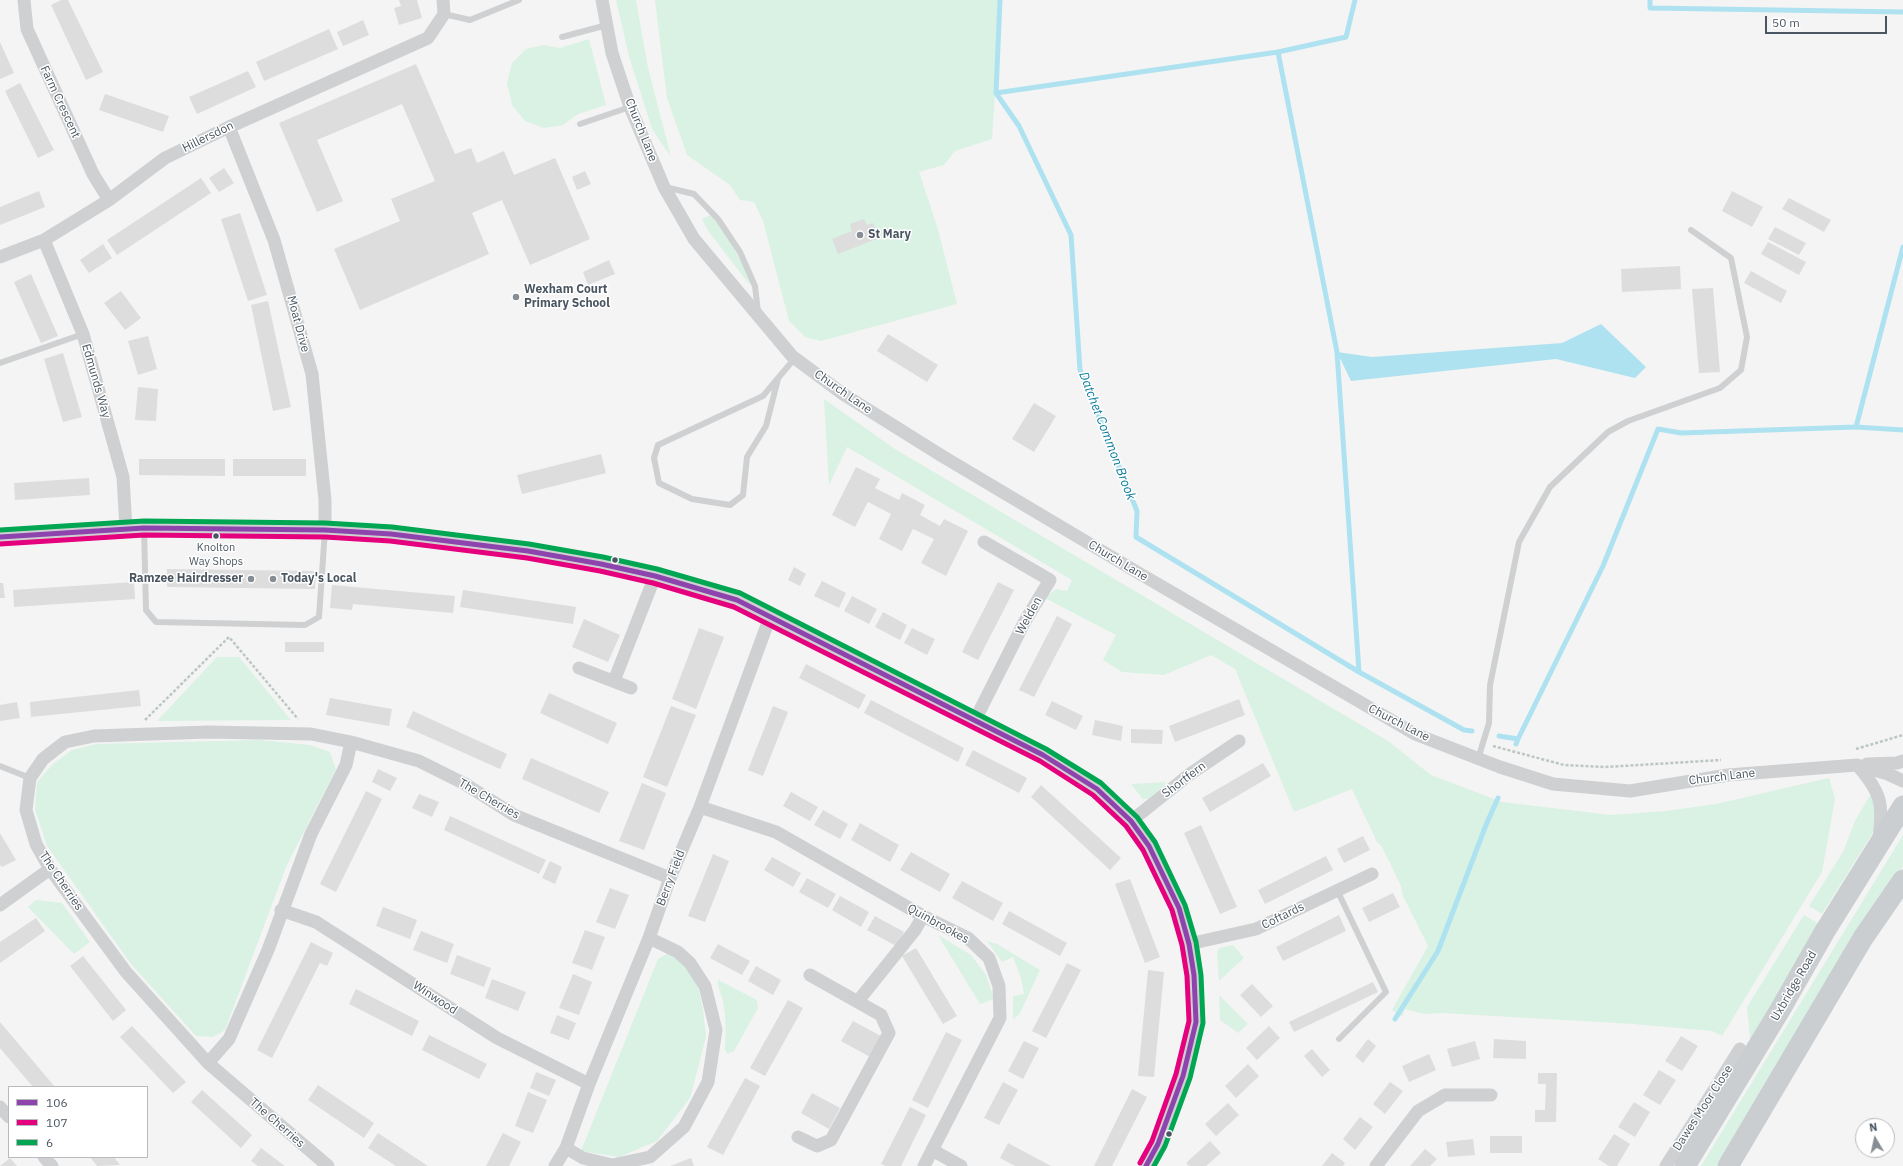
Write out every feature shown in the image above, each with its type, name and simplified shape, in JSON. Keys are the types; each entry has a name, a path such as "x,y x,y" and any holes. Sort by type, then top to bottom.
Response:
{"main road":[{"name":"Uxbridge Road","path":"1685,1166 1776,1017 1825,931 1903,806"},
{"path":"1728,1166 1864,938 1903,880"}],"street":[{"name":"Farm Crescent","path":"24,0 27,29 93,174 109,200"},
{"path":"443,0 444,14"},
{"name":"Church Lane","path":"602,0 612,53 630,107 664,187 694,238 795,358 843,394 942,456 1150,580 1415,734 1481,760 1553,784 1630,791 1728,775 1896,763 1903,761"},
{"name":"Hillersdon","path":"0,257 44,240 109,200 165,158 229,127 428,38 444,14"},
{"name":"Moat Drive","path":"229,127 274,240 312,374 326,500 325,530"},
{"name":"Edmunds Way","path":"44,240 83,334 123,477 126,529"},
{"path":"0,537 144,528 325,530 392,534 528,551 601,564 655,576 737,600 1043,754 1097,789 1131,820 1149,846 1179,908 1189,944 1194,975 1196,1022 1183,1076 1158,1144 1146,1166"},
{"name":"Welden","path":"975,720 1027,616 1050,580 984,542"},
{"path":"614,681 655,576"},
{"name":"Berry Field","path":"555,1166 566,1148 589,1084 649,938 670,878 700,807 770,617"},
{"path":"579,668 632,688"},
{"name":"The Cherries","path":"328,1166 208,1063 126,972 50,869 36,844 26,810 30,778 43,759 65,742 94,736 262,732 311,734 351,742 419,761 465,784 514,815 670,878"},
{"name":"Shortfern","path":"1131,820 1190,774 1239,741"},
{"path":"208,1063 229,1039 268,950 281,910 311,834 346,765 351,742"},
{"path":"1857,765 1873,783 1880,800 1882,817 1877,848"},
{"name":"Church Lane","path":"1857,765 1888,774 1903,781"},
{"name":"Quinbrookes","path":"700,807 776,832 923,916 968,938 989,958 999,986 1000,1018 924,1166"},
{"path":"0,905 50,869"},
{"name":"Coftards","path":"1189,944 1256,929 1372,874"},
{"name":"Winwood","path":"281,910 316,922 497,1038 589,1084"},
{"path":"858,1001 915,930 923,916"},
{"path":"566,1148 583,1158 612,1165 650,1157 684,1127 708,1082 716,1030 705,986 690,963 678,952 649,938"},
{"path":"798,1137 817,1146 831,1140 889,1033 881,1015 810,975"},
{"name":"Dawes Moor Close","path":"1666,1166 1740,1049"},
{"path":"1376,1166 1418,1111 1445,1095 1491,1095"},
{"path":"0,1107 8,1116"},
{"path":"932,1150 961,1166"},
{"path":"45,1158 52,1166"}],"lane":[{"path":"444,14 470,20 519,0"},
{"path":"562,37 607,25"},
{"path":"580,124 630,107"},
{"path":"664,187 694,194 718,218 740,252 755,286 759,317"},
{"path":"1481,760 1489,723 1490,685 1519,542 1550,487 1608,432 1628,421 1720,388 1741,370 1747,337 1731,258 1691,230"},
{"path":"0,363 83,334"},
{"path":"778,379 766,426 747,457 743,495 730,505 692,499 659,483 654,458 658,446 763,396 795,358"},
{"path":"144,528 146,610 156,622 305,625 320,617 325,530"},
{"path":"0,766 30,778"},
{"path":"1337,890 1386,992 1339,1039"}],"path":[{"path":"131,734 229,637 311,734"},
{"path":"1854,750 1903,735"},
{"path":"1481,760 1490,745 1564,765 1606,767 1723,760"}],"green space":[{"path":"616,0 636,0 648,68 671,157 652,129 629,56"},
{"path":"655,0 1001,0 992,139 955,151 944,165 919,172 937,226 957,304 821,341 805,337 789,321 763,221 754,202 740,200 730,185 687,155 667,98"},
{"path":"589,39 606,105 578,114 563,125 544,128 525,121 512,105 507,83 512,63 526,49 543,45 560,48"},
{"path":"711,215 726,234 751,280 752,286 709,232 702,219"},
{"path":"824,399 895,449 1388,741 1431,775 1502,802 1611,815 1666,811 1716,804 1829,778 1835,799 1822,872 1722,1036 1712,1031 1633,1024 1443,1013 1425,1014 1405,1009 1402,1017 1392,1010 1428,946 1403,896 1401,886 1382,847 1377,842 1352,789 1294,812 1235,669 1211,655 1164,675 1122,672 1103,660 1116,635 1045,598 1056,589 1067,591 1072,580 847,447 829,485"},
{"path":"217,657 239,657 291,720 157,721"},
{"path":"260,740 310,745 330,752 336,769 286,867 225,1030 213,1037 196,1036 131,964 47,846 35,809 37,782 53,764 72,750 96,744"},
{"path":"1165,782 1165,785 1148,799 1143,799 1131,784"},
{"path":"1872,792 1877,821 1871,836 1822,914 1809,906 1843,852 1855,821"},
{"path":"1903,835 1903,866 1830,979 1717,1166 1701,1166"},
{"path":"36,900 62,903 90,942 74,954 28,907"},
{"path":"1804,915 1818,923 1756,1042 1750,1038 1747,1007"},
{"path":"938,935 971,955 986,975 994,999 980,1004"},
{"path":"987,941 997,944 1040,970 1019,1015 1013,1019 1013,996 1024,994 1021,978 1013,957 1002,962"},
{"path":"1233,945 1244,958 1219,981 1217,952 1220,948"},
{"path":"670,952 696,978 703,1009 706,1037 690,1098 657,1141 619,1157 581,1151 658,959"},
{"path":"718,980 757,1000 758,1008 734,1051 728,1054 725,1050 725,1013"},
{"path":"1219,995 1248,1024 1238,1033 1220,1020"}],"water":[{"path":"1601,324 1646,367 1635,378 1556,359 1351,381 1337,352 1372,357 1562,343"}],"building":[{"path":"61,0 68,0 103,72 86,80 51,5"},
{"path":"399,0 417,0 422,18 399,25 394,8 401,6"},
{"path":"363,20 369,35 343,46 337,32"},
{"path":"329,29 338,49 264,81 256,62"},
{"path":"0,42 14,73 0,79"},
{"path":"416,64 455,154 471,148 477,163 504,151 514,175 555,158 590,239 530,265 502,200 472,213 489,254 360,310 334,249 400,221 391,199 435,181 402,104 317,140 343,201 317,212 279,123"},
{"path":"248,71 256,87 197,114 189,97"},
{"path":"20,83 54,150 38,158 5,91"},
{"path":"105,94 169,116 163,132 99,110"},
{"path":"224,168 234,183 219,192 209,178"},
{"path":"585,171 591,184 577,190 572,177"},
{"path":"201,178 211,193 117,255 107,240"},
{"path":"39,191 45,207 0,225 0,207"},
{"path":"1732,191 1763,207 1752,227 1722,211"},
{"path":"1789,198 1831,220 1824,232 1782,209"},
{"path":"240,213 267,295 248,301 221,219"},
{"name":"St Mary","path":"864,219 867,225 873,223 879,238 838,254 832,239 852,231 850,224"},
{"path":"1775,227 1806,243 1799,255 1768,239"},
{"path":"1768,242 1806,262 1799,275 1761,254"},
{"path":"103,244 112,258 89,273 80,260"},
{"path":"609,260 615,274 588,285 583,272"},
{"path":"1680,266 1681,289 1622,292 1621,269"},
{"path":"1751,271 1787,291 1781,303 1744,283"},
{"path":"31,274 58,336 41,343 14,282"},
{"path":"1713,288 1720,372 1699,373 1692,289"},
{"path":"121,291 141,318 125,330 104,303"},
{"path":"268,301 291,407 273,411 251,305"},
{"path":"888,334 938,365 927,382 877,351"},
{"path":"148,336 157,369 138,375 128,341"},
{"path":"63,353 82,417 63,422 44,359"},
{"path":"138,387 158,389 156,421 135,420"},
{"path":"1034,403 1056,416 1034,452 1012,439"},
{"path":"601,454 606,473 522,494 517,475"},
{"path":"139,459 225,459 225,476 139,475"},
{"path":"233,459 306,459 306,476 233,476"},
{"path":"856,467 880,479 875,488 899,500 902,493 925,505 920,515 940,526 944,519 968,531 946,576 921,563 934,539 913,529 902,551 879,539 891,514 868,502 855,527 832,515"},
{"path":"89,478 90,495 15,500 14,483"},
{"path":"794,567 806,574 800,586 788,580"},
{"path":"167,569 316,571 315,589 167,587"},
{"path":"822,581 846,593 839,608 814,596"},
{"path":"134,582 135,599 14,607 13,590"},
{"path":"998,582 1014,590 978,660 962,652"},
{"path":"0,583 3,583 5,598 0,598"},
{"path":"332,585 455,596 453,613 353,604 352,610 330,608"},
{"path":"463,590 576,607 573,624 460,607"},
{"path":"852,596 877,609 869,624 844,611"},
{"path":"883,612 907,625 900,640 875,627"},
{"path":"1057,616 1072,624 1034,697 1019,690"},
{"path":"584,619 620,635 608,662 572,647"},
{"path":"699,628 724,637 696,709 672,699"},
{"path":"912,628 935,639 927,655 904,643"},
{"path":"285,642 324,642 324,652 285,652"},
{"path":"806,664 866,695 859,709 799,678"},
{"path":"139,690 141,706 31,717 30,702"},
{"path":"549,693 617,723 608,744 540,713"},
{"path":"330,698 392,709 389,726 326,715"},
{"path":"1239,699 1245,715 1175,742 1169,726"},
{"path":"871,700 964,748 958,762 864,713"},
{"path":"1052,701 1083,716 1076,730 1045,715"},
{"path":"17,702 20,718 0,721 0,705"},
{"path":"671,706 696,715 667,787 643,777"},
{"path":"773,706 788,712 763,776 748,770"},
{"path":"413,711 507,754 500,769 406,727"},
{"path":"1095,720 1123,726 1121,741 1092,735"},
{"path":"1131,729 1163,730 1162,744 1131,743"},
{"path":"973,750 1027,778 1019,793 965,765"},
{"path":"531,758 609,792 599,813 522,779"},
{"path":"1263,763 1271,776 1210,812 1202,798"},
{"path":"378,769 397,778 390,791 372,782"},
{"path":"642,783 666,793 644,850 619,841"},
{"path":"1041,785 1121,858 1110,870 1031,797"},
{"path":"366,791 382,799 336,892 320,884"},
{"path":"791,792 818,807 810,821 783,806"},
{"path":"419,794 439,802 432,817 412,808"},
{"path":"823,810 848,824 840,839 814,825"},
{"path":"450,816 546,860 539,874 444,830"},
{"path":"860,823 899,845 890,862 851,840"},
{"path":"1201,825 1237,907 1220,914 1184,833"},
{"path":"0,833 16,860 2,867 0,865"},
{"path":"1363,836 1370,850 1344,863 1337,849"},
{"path":"911,852 950,874 940,892 900,870"},
{"path":"713,854 729,861 705,922 688,916"},
{"path":"1326,856 1333,870 1265,904 1258,890"},
{"path":"772,857 801,873 793,887 764,870"},
{"path":"550,861 562,867 555,884 542,878"},
{"path":"807,878 836,894 828,908 799,892"},
{"path":"1130,879 1160,957 1145,963 1115,884"},
{"path":"962,881 1003,903 993,921 952,898"},
{"path":"610,888 629,895 615,929 596,922"},
{"path":"1393,893 1400,907 1369,922 1362,908"},
{"path":"840,896 869,912 861,927 832,910"},
{"path":"383,907 417,920 410,939 376,926"},
{"path":"1009,911 1067,943 1060,956 1002,924"},
{"path":"1339,915 1346,931 1283,961 1276,947"},
{"path":"875,916 904,932 896,946 867,930"},
{"path":"36,918 45,931 0,963 0,942"},
{"path":"585,930 605,937 592,970 572,963"},
{"path":"421,931 454,944 447,963 413,950"},
{"path":"311,942 333,953 327,966 320,963 272,1058 257,1050"},
{"path":"718,944 750,961 742,975 710,958"},
{"path":"916,948 957,1016 943,1024 902,956"},
{"path":"457,955 491,968 484,987 450,974"},
{"path":"83,956 126,1010 113,1021 70,966"},
{"path":"1067,963 1081,970 1046,1038 1032,1031"},
{"path":"756,966 781,980 773,995 748,981"},
{"path":"1148,970 1164,972 1154,1077 1138,1076"},
{"path":"573,974 592,982 579,1015 559,1008"},
{"path":"492,979 526,992 518,1011 485,998"},
{"path":"1373,982 1378,992 1294,1032 1289,1022"},
{"path":"1252,984 1273,1006 1261,1017 1240,995"},
{"path":"356,989 419,1021 412,1036 349,1004"},
{"path":"788,1000 803,1008 765,1076 750,1068"},
{"path":"557,1015 576,1023 569,1040 550,1033"},
{"path":"853,1021 881,1036 870,1057 841,1041"},
{"path":"0,1022 54,1086 32,1086 0,1048"},
{"path":"132,1026 186,1082 173,1093 120,1037"},
{"path":"1269,1026 1280,1038 1257,1060 1246,1048"},
{"path":"946,1032 962,1040 928,1108 912,1100"},
{"path":"429,1035 487,1064 479,1079 422,1050"},
{"path":"1681,1036 1698,1046 1682,1071 1665,1061"},
{"path":"1368,1039 1376,1046 1363,1063 1355,1056"},
{"path":"1494,1039 1526,1041 1526,1059 1493,1058"},
{"path":"1024,1041 1039,1048 1023,1079 1008,1071"},
{"path":"1475,1041 1480,1059 1452,1067 1447,1049"},
{"path":"1312,1049 1330,1070 1322,1077 1304,1056"},
{"path":"1429,1054 1436,1070 1409,1082 1402,1066"},
{"path":"1248,1064 1259,1076 1236,1098 1225,1086"},
{"path":"1659,1070 1676,1080 1660,1105 1643,1095"},
{"path":"536,1072 556,1080 549,1096 530,1088"},
{"path":"1538,1073 1557,1073 1556,1122 1535,1122 1535,1110 1545,1110 1546,1084 1538,1084"},
{"path":"745,1078 760,1086 723,1155 707,1147"},
{"path":"1003,1082 1018,1090 999,1125 984,1118"},
{"path":"1390,1082 1403,1091 1385,1114 1373,1104"},
{"path":"318,1085 374,1123 364,1138 308,1100"},
{"path":"1132,1089 1147,1097 1112,1166 1094,1166"},
{"path":"202,1090 252,1135 241,1148 191,1102"},
{"path":"528,1092 547,1100 533,1133 515,1126"},
{"path":"812,1093 840,1108 829,1129 801,1113"},
{"path":"1634,1102 1650,1112 1635,1137 1618,1127"},
{"path":"1228,1103 1239,1115 1216,1136 1205,1124"},
{"path":"910,1107 926,1115 901,1166 886,1166 881,1164"},
{"path":"1360,1117 1373,1127 1355,1150 1343,1139"},
{"path":"378,1133 428,1166 396,1166 368,1148"},
{"path":"503,1133 521,1142 509,1166 486,1166"},
{"path":"1614,1134 1630,1144 1617,1166 1609,1166 1598,1159"},
{"path":"1490,1136 1522,1136 1522,1153 1490,1153"},
{"path":"1473,1139 1475,1155 1448,1157 1446,1142"},
{"path":"1210,1141 1221,1153 1206,1166 1189,1166 1186,1163"},
{"path":"1008,1143 1051,1166 1015,1166 1000,1158"},
{"path":"261,1148 285,1166 258,1166 251,1161"},
{"path":"1425,1149 1437,1159 1430,1166 1410,1166"},
{"path":"1332,1153 1345,1163 1343,1166 1322,1166"},
{"path":"10,1158 17,1166 0,1166"},
{"path":"91,1158 115,1158 120,1165 97,1166"},
{"path":"691,1158 694,1166 670,1166"}],"waterway":[{"path":"996,93 1000,0"},
{"path":"1355,0 1346,37 1278,52 1337,352 1359,672"},
{"path":"1650,0 1650,8 1903,12"},
{"path":"996,93 1278,52"},
{"name":"Datchet Common Brook","path":"996,93 1019,126 1071,235 1080,370 1137,511 1136,537 1359,672 1464,730 1472,731"},
{"path":"1518,739 1603,566 1658,429 1681,433 1856,427 1903,247"},
{"path":"1856,427 1903,430"},
{"path":"1499,736 1518,739 1516,744"},
{"path":"1395,1019 1438,951 1486,825 1498,798"}],"transit line":[{"name":"6","path":"0,530 144,521 325,523 392,527 529,544 603,557 657,569 740,593 1046,749 1101,783 1137,817 1155,842 1185,905 1196,942 1201,975 1203,1023 1190,1078 1165,1146 1154,1166"},
{"name":"106","path":"0,537 144,528 325,530 391,534 528,551 601,564 655,576 737,600 1043,755 1097,789 1131,821 1149,846 1179,908 1189,944 1194,975 1196,1022 1183,1076 1158,1144 1146,1166"},
{"name":"107","path":"0,544 144,535 325,537 390,541 527,558 600,571 653,583 734,607 1040,761 1093,795 1126,826 1143,850 1172,910 1182,945 1187,976 1189,1021 1176,1074 1152,1141 1140,1163"}],"place":[{"name":"St Mary","path":"860,235"},
{"name":"Wexham Court Primary School","path":"516,297"},
{"name":"Knolton Way Shops","path":"216,536"},
{"name":"Ramzee Hairdresser","path":"251,579"},
{"name":"Today's Local","path":"273,579"}]}
